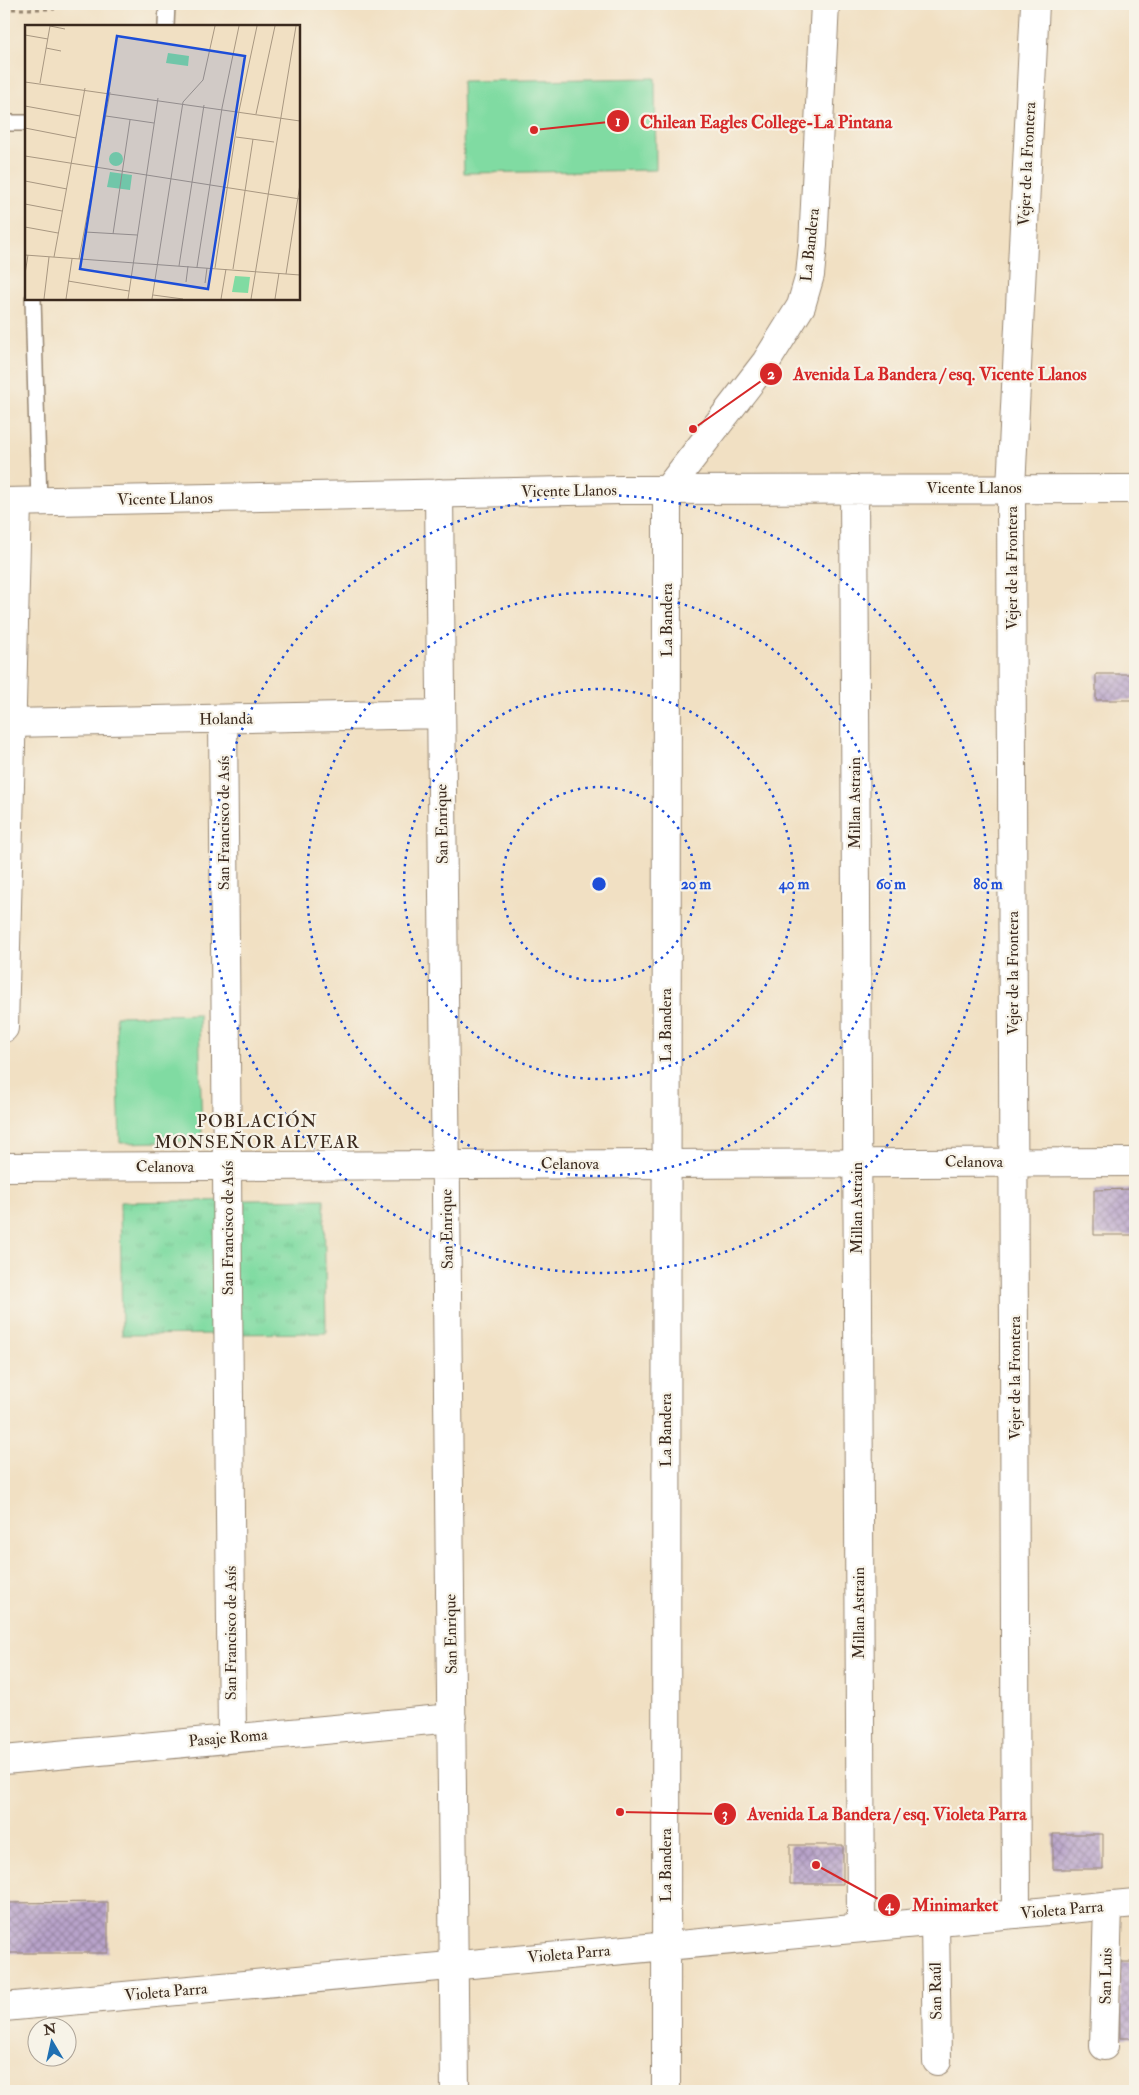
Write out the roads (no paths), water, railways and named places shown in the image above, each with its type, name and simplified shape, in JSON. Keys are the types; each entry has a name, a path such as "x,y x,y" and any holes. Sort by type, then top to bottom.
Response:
{"street":[{"name":"La Bandera","path":"666,2091 667,490 766,362 801,306 810,274 813,245 825,4"},
{"name":"Vejer de la Frontera","path":"1016,1914 1011,488 1035,4"},
{"name":"Millan Astrain","path":"854,489 861,1928"},
{"name":"Vicente Llanos","path":"20,502 667,490 1135,489"},
{"name":"San Enrique","path":"438,494 455,2091"},
{"path":"4,1028 11,723 20,502"},
{"name":"Holanda","path":"11,723 441,714"},
{"name":"San Francisco de Asís","path":"224,719 232,1738"},
{"name":"Celanova","path":"4,1167 1135,1162"},
{"name":"Pasaje Roma","path":"4,1760 452,1718"},
{"name":"Violeta Parra","path":"4,2007 1135,1903"},
{"name":"San Luis","path":"1104,2046 1108,1906"},
{"name":"San Raúl","path":"935,1921 937,2061"}],"lane":[{"path":"166,25 167,4"},
{"path":"4,123 25,123"},
{"path":"20,502 33,300"}],"place":[{"name":"Chilean Eagles College-La Pintana","path":"534,130"},
{"name":"Avenida La Bandera / esq. Vicente Llanos","path":"693,429"},
{"name":"Avenida La Bandera / esq. Violeta Parra","path":"620,1812"},
{"name":"Minimarket","path":"816,1865"}],"district":[{"name":"POBLACIÓN MONSEÑOR ALVEAR","path":"257,1131"}]}
